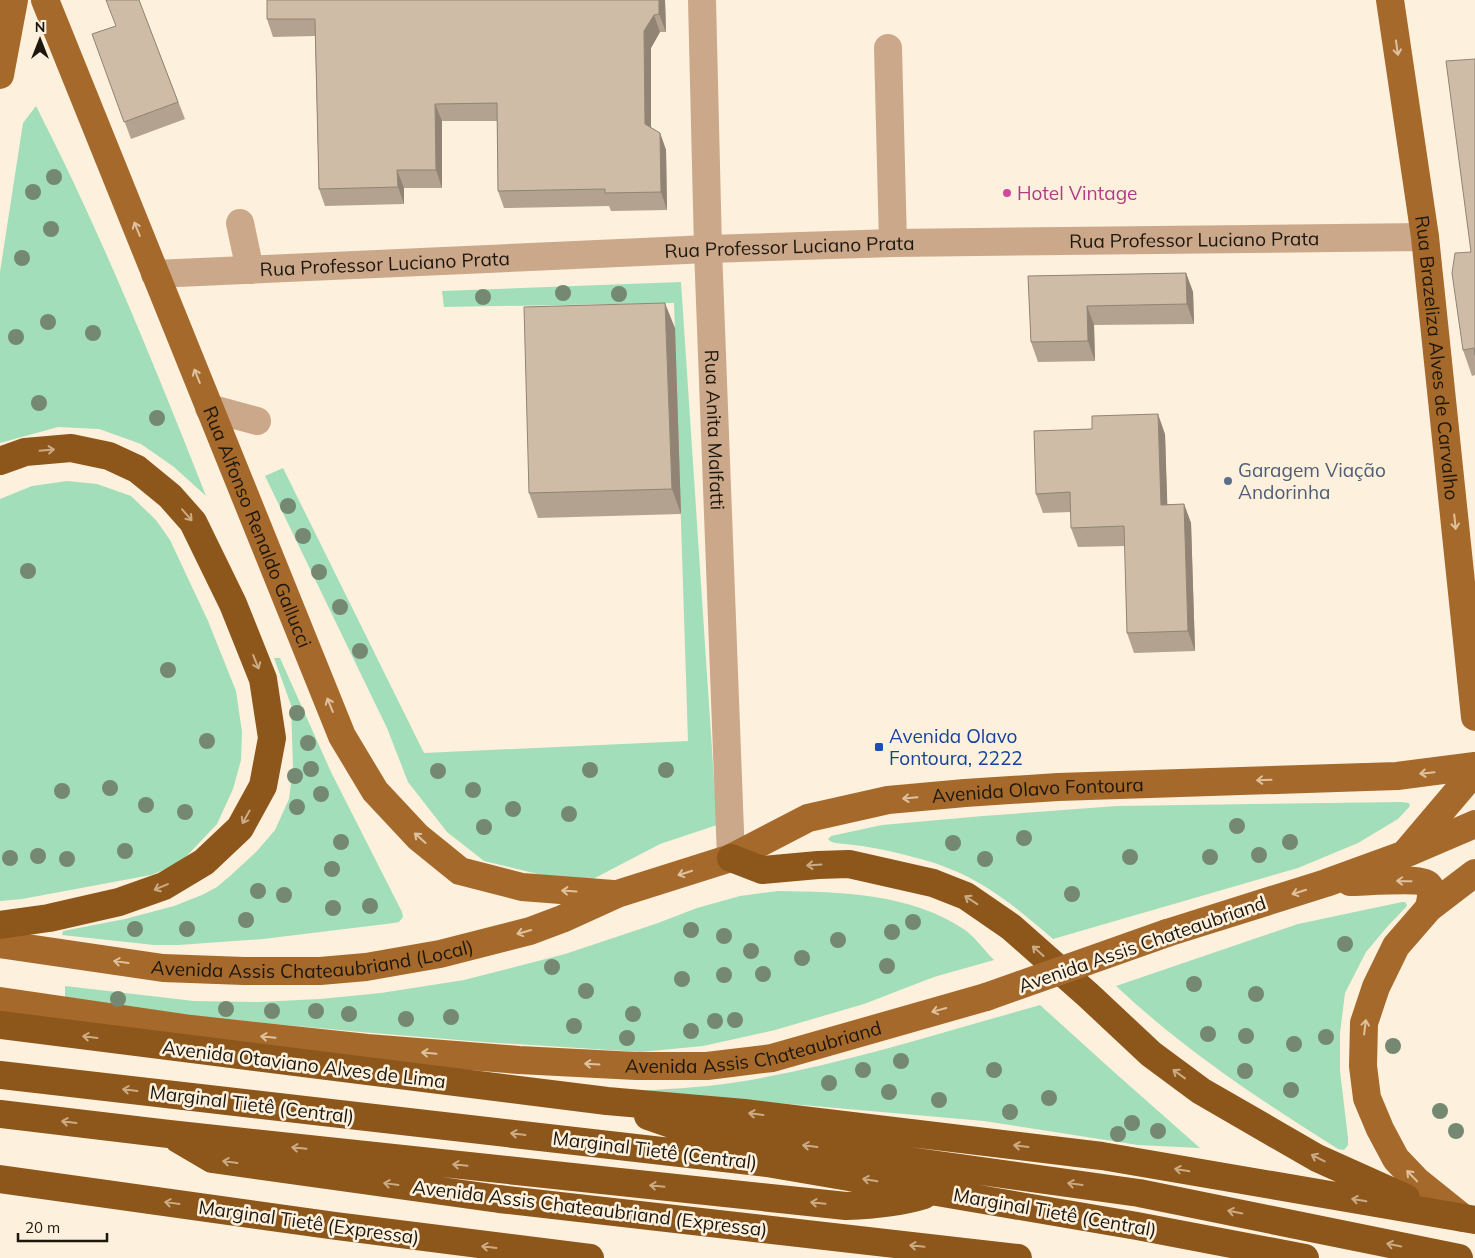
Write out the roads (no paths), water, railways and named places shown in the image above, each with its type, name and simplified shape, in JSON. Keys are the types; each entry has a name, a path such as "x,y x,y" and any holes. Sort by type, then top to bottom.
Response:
{"highway":[{"path":"0,462 25,452 71,448 109,456 137,469 170,496 193,522 233,604 263,679 272,738 263,786 240,828 204,862 164,886 119,902 49,918 0,925"},
{"path":"731,858 762,870 849,864 933,883 966,896 1011,927 1151,1054 1201,1091 1317,1158 1460,1218"},
{"name":"Avenida Otaviano Alves de Lima","path":"0,1025 608,1102"},
{"name":"Marginal Tietê (Central)","path":"0,1075 767,1163 1137,1226 1305,1258"},
{"path":"608,1102 674,1125 708,1132 1139,1193 1459,1258"},
{"name":"Avenida Assis Chateaubriand","path":"608,1102 744,1113 1102,1156 1460,1218"},
{"path":"0,1114 169,1134 846,1206 883,1204 935,1192"},
{"name":"Avenida Assis Chateaubriand (Expressa)","path":"169,1134 212,1159 498,1199 1018,1258"},
{"name":"Marginal Tietê (Expressa)","path":"0,1179 336,1226 590,1258"}],"main road":[{"path":"0,75 14,0"},
{"name":"Rua Alfonso Renaldo Gallucci","path":"45,0 342,736 375,791 418,837 460,871 522,887 617,894"},
{"name":"Rua Brazeliza Alves de Carvalho","path":"1390,0 1425,237 1475,718"},
{"name":"Avenida Olavo Fontoura","path":"617,894 731,858 808,818 888,800 1058,787 1398,776 1475,766"},
{"path":"1403,856 1475,771"},
{"name":"Avenida Assis Chateaubriand","path":"0,1000 191,1029 367,1048 519,1060 636,1066 707,1066 772,1058 986,997 1167,933 1326,883 1403,856 1475,824"},
{"path":"1460,1218 1416,1181 1396,1159 1380,1129 1368,1098 1362,1066 1364,1023 1376,987 1396,946 1429,908 1475,873"},
{"path":"1326,883 1425,882 1430,887 1432,894 1429,908"},
{"name":"Avenida Assis Chateaubriand (Local)","path":"0,944 163,968 320,971 366,967 440,954 530,931 617,894"}],"street":[{"name":"Rua Anita Malfatti","path":"702,0 708,249 731,858"},
{"path":"888,48 893,243"},
{"path":"240,223 250,270"},
{"name":"Rua Professor Luciano Prata","path":"155,274 708,249 893,243 1425,237"},
{"path":"210,408 257,422"}],"place":[{"name":"Hotel Vintage","path":"1007,193"},
{"name":"Garagem Viação Andorinha","path":"1228,481"},
{"name":"Avenida Olavo Fontoura, 2222","path":"879,747"}]}
